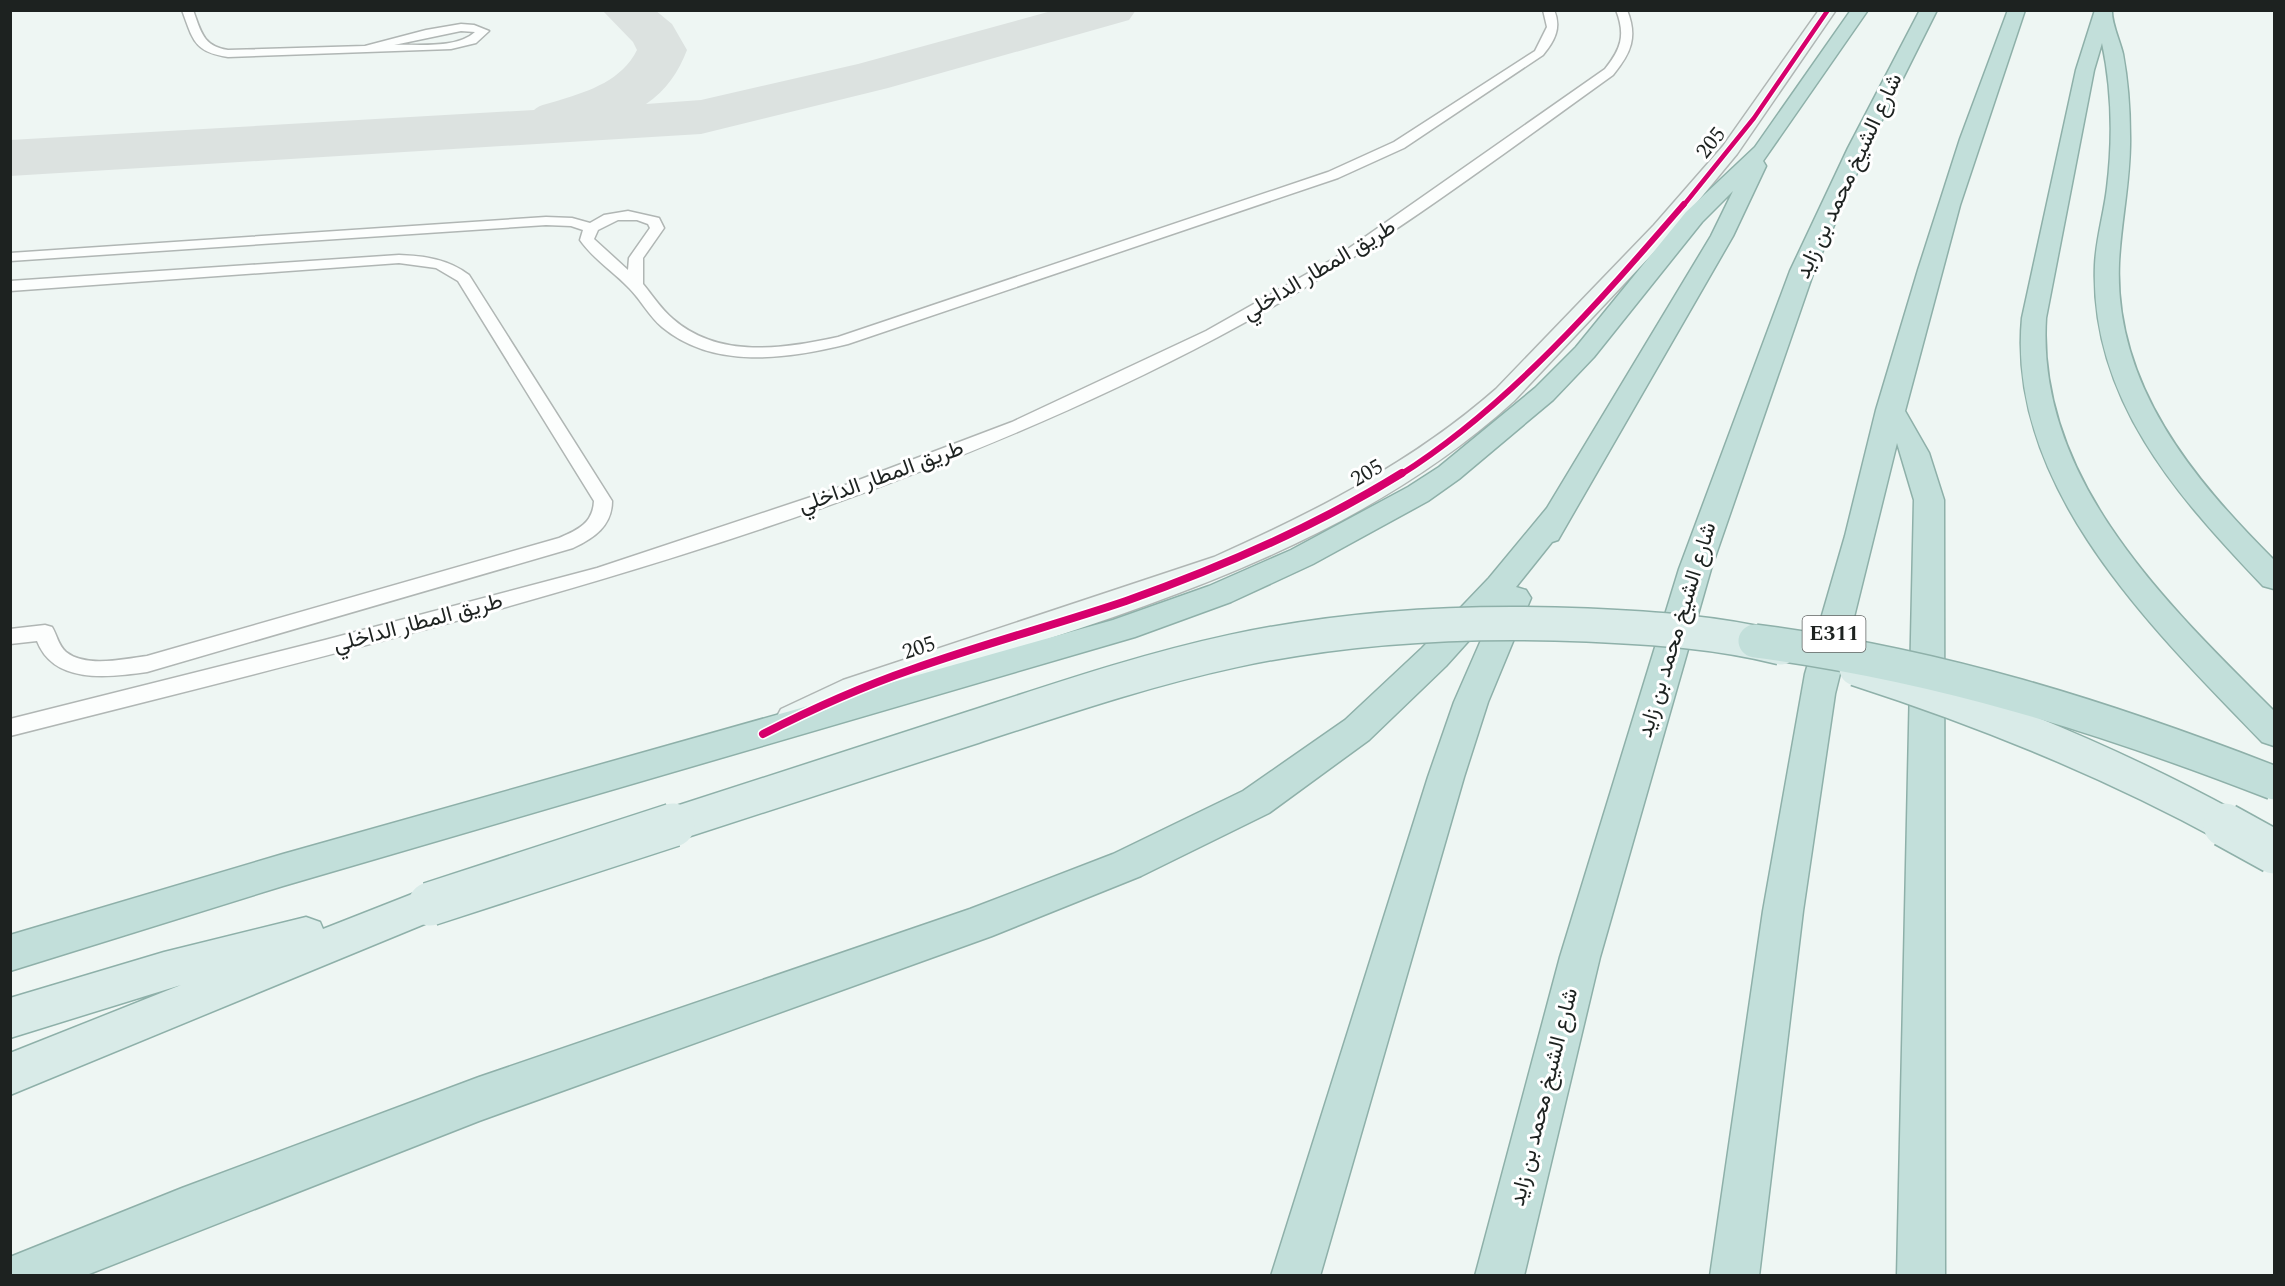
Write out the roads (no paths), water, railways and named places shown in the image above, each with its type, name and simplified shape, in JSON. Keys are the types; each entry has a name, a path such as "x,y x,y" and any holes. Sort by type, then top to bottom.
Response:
{"highway":[{"path":"1295,1275 1471,702 1497,635 1557,515 1722,236 1762,151 1860,10"},
{"name":"شارع الشيخ محمد بن زايد","path":"1499,1275 1580,957 1695,569 1802,271 1858,148 1929,10"},
{"name":"E311","path":"1734,1275 1784,899 1819,689 1890,410 1954,184 1992,72 2017,10"},
{"path":"2104,14 2115,56 2119,130 2118,187 2107,263 2106,295 2110,331 2120,367 2160,446 2196,493 2274,578"},
{"path":"2104,14 2085,70 2034,318 2032,353 2036,390 2050,439 2078,501 2133,579 2205,662 2274,732"},
{"path":"10,953 272,874 763,734 1133,625 1220,594 1380,517 1449,473 1544,394 1585,352 1694,218 1762,151"},
{"path":"1890,410 1909,435 1922,467 1929,500 1921,1275"},
{"path":"23,1275 182,1212 479,1100 988,920 1126,865 1245,807 1357,730 1442,649 1500,586 1557,515"},
{"path":"1755,641 1876,658 1976,682 2164,739 2274,783"}],"main road":[{"path":"10,1018 164,971 430,904 1065,697 1163,668 1257,646 1351,632 1457,623 1554,623 1620,627 1755,641 1868,673 2005,720 2088,754 2180,799 2274,852"},
{"path":"10,1074 430,904"}],"street":[{"name":"205","path":"763,734 803,712 855,689 1125,600 1225,564 1326,516 1417,464 1477,420 1505,395 1662,230 1730,150 1828,10"}],"lane":[{"path":"187,10 200,42 221,52 262,54 364,50 463,44 479,37 483,31 476,26 459,26 364,50"},
{"path":"635,285 636,258 657,228 654,221 645,216 615,217 591,228 587,234 587,240 635,285 669,325 685,337 710,346 740,352 774,353 808,349 842,341 1333,175 1380,156 1539,53 1549,41 1552,29 1552,17 1548,10"},
{"name":"طريق المطار الداخلي","path":"10,728 326,648 602,573 842,493 1018,426 1212,334 1340,261 1440,194 1609,72 1622,56 1629,41 1629,26 1622,10"},
{"path":"10,257 546,221 572,222 591,228"},
{"path":"10,286 399,259 428,260 451,267 464,278 603,501 604,513 596,525 566,543 147,664 107,669 74,665 52,652 45,632 10,637"}]}
